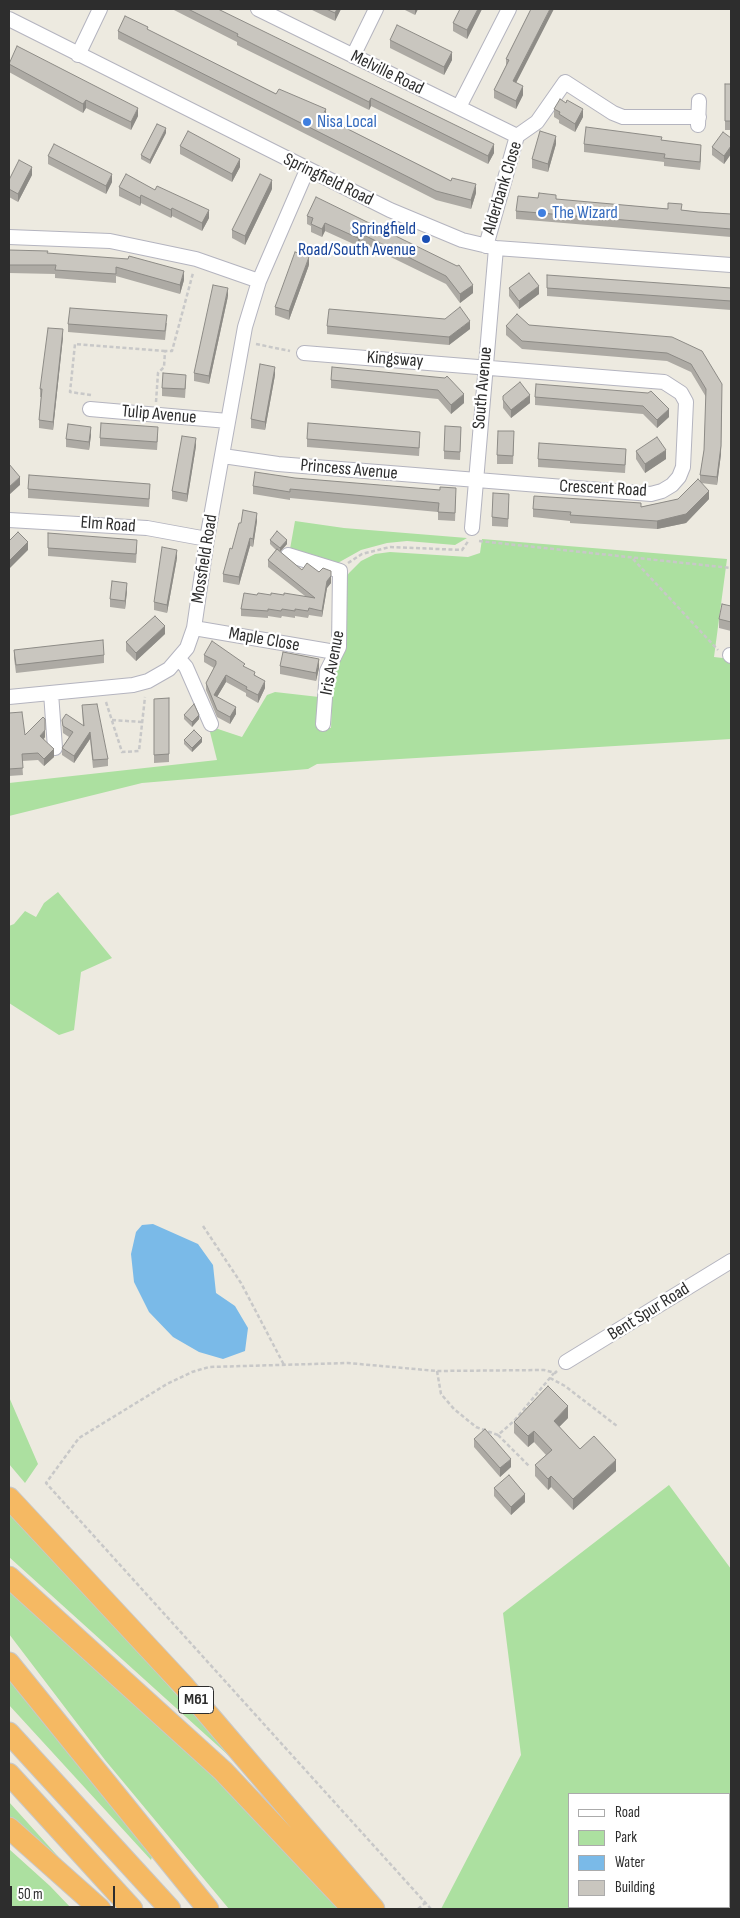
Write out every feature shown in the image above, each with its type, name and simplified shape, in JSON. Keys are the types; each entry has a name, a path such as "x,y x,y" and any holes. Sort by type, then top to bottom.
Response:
{"highway":[{"name":"M61","path":"9,1498 183,1684 374,1909"},
{"name":"M61","path":"9,1577 223,1771 353,1909"},
{"path":"9,1663 208,1909"},
{"path":"9,1733 170,1909"},
{"path":"9,1774 132,1909"},
{"path":"9,1828 100,1909"}],"street":[{"path":"78,55 100,9"},
{"name":"Melville Road","path":"258,9 518,136"},
{"path":"353,56 376,9"},
{"path":"459,108 509,9"},
{"name":"Springfield Road","path":"9,19 307,170 390,210 462,240 491,247 731,265"},
{"name":"Alderbank Close","path":"491,247 518,136 537,122 565,82 612,113 623,117 698,121 699,101"},
{"name":"Mossfield Road","path":"9,697 102,688 146,681 169,669 187,648 194,628 207,538 242,342 259,281 307,170"},
{"path":"9,237 60,237 110,241 196,259 259,281"},
{"name":"South Avenue","path":"471,534 485,367 491,247"},
{"name":"Kingsway","path":"304,353 485,367"},
{"name":"Crescent Road","path":"476,480 651,494 662,491 672,485 680,477 683,467 687,409 681,393 673,386 664,382 485,367"},
{"name":"Tulip Avenue","path":"90,409 228,421"},
{"name":"Princess Avenue","path":"223,456 278,464 476,480"},
{"name":"Elm Road","path":"9,520 147,528 207,538"},
{"path":"288,555 340,571"},
{"name":"Iris Avenue","path":"323,724 327,671 339,647 340,571"},
{"name":"Maple Close","path":"194,628 335,652"},
{"path":"179,659 186,667 211,724"},
{"path":"51,693 55,748"},
{"name":"Bent Spur Road","path":"566,1362 731,1261"}],"path":[{"path":"90,409 91,394 70,392 75,344 172,351 196,259"},
{"path":"242,342 304,353"},
{"path":"155,416 158,373 164,367 165,351"},
{"path":"340,571 362,554 390,547 462,550 471,534 633,558 731,568"},
{"path":"633,558 719,652 731,656"},
{"path":"102,688 122,752 139,751 146,681"},
{"path":"112,720 142,722"},
{"path":"203,1226 241,1283 284,1365"},
{"path":"498,1435 514,1421 566,1362"},
{"path":"431,1909 46,1483 80,1438 167,1384 192,1372 210,1368 348,1363 437,1371 544,1370 555,1373"},
{"path":"437,1371 441,1394 454,1409 476,1427 498,1435 529,1466"},
{"path":"550,1378 565,1386 617,1426"},
{"path":"418,1909 426,1902"}],"green space":[{"path":"295,521 344,528 467,538 455,545 407,541 387,543 361,550 336,564 290,549"},
{"path":"482,539 727,559 714,657 731,659 731,739 317,764 308,769 142,783 9,816 9,783 217,760 210,732 215,728 242,737 267,695 275,692 319,697 317,727 331,728 333,670 345,579 349,573 361,561 375,554 390,552 468,557 480,553"},
{"path":"58,892 112,958 81,972 74,1030 59,1035 9,1003 9,926 14,924 25,911 36,917 44,903"},
{"path":"9,1397 38,1464 25,1483 9,1464"},
{"path":"669,1485 731,1569 731,1909 441,1909 521,1755 503,1613"},
{"path":"9,1512 118,1629 238,1764 9,1557"},
{"path":"9,1590 177,1742 256,1818 339,1909 229,1909 105,1760 9,1634"},
{"path":"9,1677 152,1857 151,1860 9,1705"},
{"path":"9,1802 73,1873 9,1818"},
{"path":"9,1849 50,1886 72,1909 9,1909"}],"water":[{"path":"153,1224 198,1244 213,1265 216,1293 235,1306 248,1328 245,1351 223,1359 199,1352 173,1337 149,1312 134,1282 131,1254 136,1232 142,1225"}],"building":[{"path":"188,9 218,9 494,144 488,156 371,98 369,102 237,36 238,34"},
{"path":"326,9 337,9 335,13"},
{"path":"460,9 478,9 467,30 453,23"},
{"path":"531,9 550,9 513,81 523,86 516,101 494,90 509,60 506,59"},
{"path":"125,16 276,94 279,89 326,109 322,116 451,181 452,178 476,184 471,200 436,191 118,31"},
{"path":"397,25 452,52 444,67 390,40"},
{"path":"17,46 138,108 131,122 86,100 83,104 9,64"},
{"path":"725,84 731,84 731,121 725,121"},
{"path":"560,99 566,103 567,100 583,109 575,124 554,109"},
{"path":"157,124 166,128 150,160 141,155"},
{"path":"586,127 662,137 661,140 701,145 700,162 664,158 665,154 584,144"},
{"path":"188,131 240,159 232,174 180,146"},
{"path":"540,131 556,136 548,164 532,159"},
{"path":"723,132 731,138 731,146 724,156 712,147"},
{"path":"54,144 112,174 106,186 48,156"},
{"path":"19,160 32,167 18,194 9,189 9,180"},
{"path":"126,174 155,190 157,186 209,210 202,223 141,195 140,198 119,187"},
{"path":"260,174 272,180 245,236 232,230"},
{"path":"539,193 556,195 556,199 668,209 668,203 682,204 681,210 731,214 731,229 516,211 518,196 538,198"},
{"path":"316,197 457,266 459,265 473,285 460,294 446,276 360,233 358,238 325,223 322,229 311,224 313,218 307,216"},
{"path":"9,250 48,251 47,253 128,259 129,256 184,271 180,285 116,267 116,274 55,270 56,265 9,265"},
{"path":"295,252 309,257 289,311 275,307"},
{"path":"529,273 539,286 519,301 509,288"},
{"path":"547,275 731,288 731,301 547,288"},
{"path":"213,285 228,288 209,376 194,373"},
{"path":"460,307 470,321 449,337 327,326 329,309 445,319"},
{"path":"70,308 167,315 165,331 68,324"},
{"path":"517,314 529,325 672,337 702,351 722,384 721,446 717,477 700,475 704,450 706,389 691,364 667,353 522,341 506,326"},
{"path":"48,328 63,329 53,422 39,420 42,389 40,389"},
{"path":"260,364 275,367 265,422 251,419"},
{"path":"332,367 445,378 447,376 464,394 451,405 438,390 331,380"},
{"path":"163,373 186,375 185,389 162,388"},
{"path":"520,382 530,395 511,410 503,400 503,396"},
{"path":"536,384 648,393 651,391 669,409 657,420 643,406 535,397"},
{"path":"101,423 158,427 157,442 100,438"},
{"path":"308,423 420,432 419,448 307,439"},
{"path":"68,424 91,427 89,442 66,439"},
{"path":"445,426 461,427 460,452 444,451"},
{"path":"498,431 514,431 513,456 497,455"},
{"path":"182,436 196,438 187,494 172,491"},
{"path":"657,437 666,450 645,464 636,451"},
{"path":"539,443 626,449 625,465 538,459"},
{"path":"9,464 20,477 9,487"},
{"path":"255,472 295,478 440,490 440,487 456,488 455,513 438,512 439,503 290,489 290,492 253,486"},
{"path":"29,475 150,484 149,499 28,489"},
{"path":"698,479 709,491 686,514 657,521 570,515 571,512 533,509 534,496 641,503 641,507 678,499"},
{"path":"493,493 509,494 508,519 492,517"},
{"path":"243,510 257,513 253,539 250,538 239,577 223,574 230,548 232,549 239,523 241,523"},
{"path":"277,531 287,540 280,548 270,540"},
{"path":"18,532 28,542 9,561 9,541"},
{"path":"48,533 137,540 136,554 48,548"},
{"path":"162,547 177,550 167,605 154,602"},
{"path":"277,549 302,570 307,563 319,572 323,568 331,571 331,576 327,581 322,611 309,608 308,611 295,609 295,611 282,609 281,611 268,609 268,611 241,609 244,593 284,595 284,593 315,598 268,560"},
{"path":"112,581 127,583 125,601 110,599"},
{"path":"722,604 731,606 731,622 719,619"},
{"path":"155,616 165,626 136,653 126,642"},
{"path":"103,640 104,655 16,665 14,650"},
{"path":"212,641 245,664 243,666 255,672 254,675 265,681 258,695 226,675 214,695 236,707 230,717 217,710 206,683 216,664 216,661 204,655"},
{"path":"283,652 319,659 316,673 280,666"},
{"path":"169,698 169,754 154,755 154,699"},
{"path":"97,704 108,759 93,760 90,732 74,756 62,748 73,732 63,726 62,720 66,714 84,726 82,705"},
{"path":"194,704 199,715 192,722 184,715"},
{"path":"22,712 25,735 43,717 45,719 45,730 40,736 54,749 44,759 38,753 22,754 23,768 9,769 9,713"},
{"path":"194,730 202,738 192,748 184,740"},
{"path":"548,1386 568,1406 554,1421 580,1449 594,1436 616,1460 573,1499 551,1476 548,1479 535,1465 552,1450 534,1431 528,1436 514,1422"},
{"path":"485,1429 511,1459 500,1468 474,1439"},
{"path":"509,1475 525,1494 511,1507 494,1488"}],"place":[{"name":"Nisa Local","path":"307,122"},
{"name":"The Wizard","path":"542,213"},
{"name":"Springfield Road/South Avenue","path":"426,239"}]}
